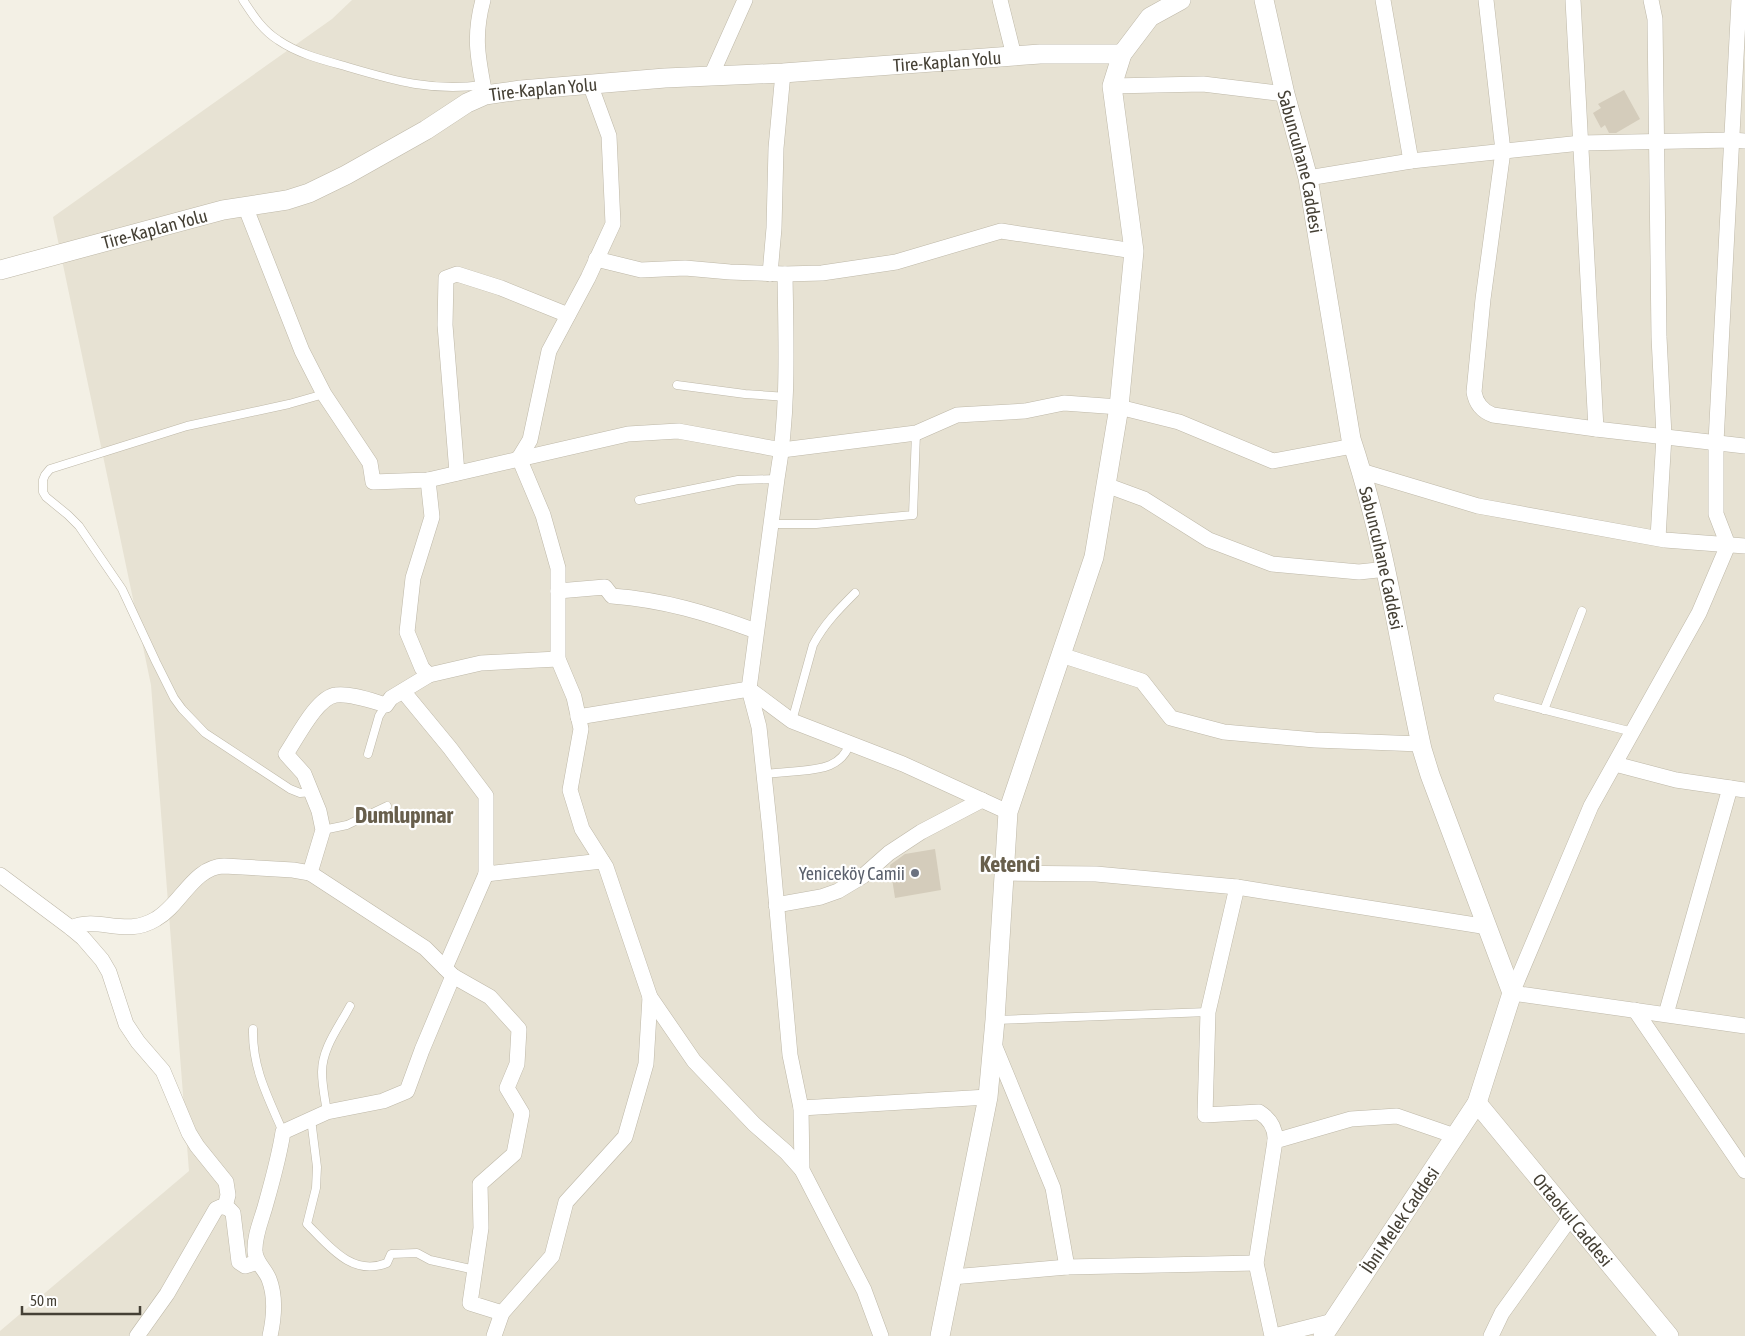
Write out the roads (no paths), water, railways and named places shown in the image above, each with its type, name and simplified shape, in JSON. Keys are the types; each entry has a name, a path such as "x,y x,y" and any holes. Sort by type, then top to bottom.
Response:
{"street":[{"path":"483,0 478,18 476,39 484,90"},
{"path":"710,76 745,0"},
{"path":"1000,0 1014,56"},
{"path":"940,1336 988,1097 995,1020 1008,812 1094,557 1119,407 1134,251 1112,86 1122,54 1150,17 1181,0"},
{"name":"Sabuncuhane Caddesi","path":"1264,0 1285,94 1308,178 1353,446 1387,569 1421,744 1430,775 1512,992"},
{"path":"1383,0 1411,161"},
{"path":"1486,0 1503,152 1483,299 1475,397 1479,406 1493,415 1745,446"},
{"path":"1573,0 1596,429"},
{"path":"1651,0 1655,19 1659,337 1664,436 1658,538"},
{"path":"1477,1103 1512,992 1591,806 1699,613 1728,545 1716,514 1716,442 1739,141 1739,0"},
{"name":"Tire-Kaplan Yolu","path":"0,270 223,210 287,200 329,185 426,130 484,90 521,90 710,76 784,73 1040,54 1122,54"},
{"path":"784,73 776,148 774,228 786,396 782,450 776,480 749,689 758,727 764,774 790,1055 801,1108 802,1170"},
{"path":"519,458 530,440 549,351 613,224 609,136 590,84"},
{"path":"1112,86 1203,84 1285,94"},
{"path":"1308,178 1411,161 1581,143 1739,141"},
{"path":"245,206 302,351 324,394 370,463 373,482 428,480 628,434 678,431 782,450 916,433 958,415 1024,411 1064,403 1119,407 1179,422 1273,461 1353,446"},
{"path":"596,259 641,270 685,268 778,274 822,273 896,262 1000,231 1134,251"},
{"path":"457,473 445,325 446,278 456,274 501,288 568,314"},
{"path":"519,458 543,515 558,568 558,659 574,697 581,729 570,790 582,829 602,861 650,997 694,1061 754,1124 786,1152 802,1170 864,1290 880,1336"},
{"path":"1361,471 1478,506 1658,538 1745,546"},
{"path":"428,480 432,517 413,578 407,632 422,668 429,675"},
{"path":"1106,485 1144,499 1209,540 1272,564 1359,572 1387,569"},
{"path":"558,591 605,587 612,596 640,598 675,604 756,631"},
{"path":"1061,655 1142,681 1171,718 1224,732 1315,740 1421,744"},
{"path":"310,873 323,830 319,811 304,774 286,754 320,702 334,695 342,695 386,705 390,698 429,675 481,663 558,659"},
{"path":"578,717 749,689 792,720 903,764 1008,812"},
{"path":"270,1336 273,1320 272,1293 269,1278 258,1262 255,1251 276,1169 283,1132 326,1112 383,1101 407,1092 486,874 486,796 450,748 403,691"},
{"path":"1615,764 1676,780 1745,790"},
{"path":"1666,1014 1730,788"},
{"path":"776,905 821,897 838,891 863,876 889,853 921,832 982,800"},
{"path":"486,874 602,861"},
{"path":"71,928 86,923 118,928 148,924 164,914 203,873 213,867 294,870 310,873 425,948 449,972 490,996 519,1029 516,1064 507,1088 522,1113 514,1154 480,1184 481,1228 470,1302 502,1313"},
{"path":"1004,873 1096,874 1237,887 1488,927"},
{"path":"0,875 71,928 83,938 102,960 126,1024 138,1042 163,1071 189,1133 226,1182 228,1195 225,1207"},
{"path":"1237,887 1208,1012 1205,1115 1259,1112 1272,1124 1274,1130 1275,1141 1256,1263 1273,1336 1333,1320"},
{"path":"1512,992 1745,1026"},
{"path":"494,1336 502,1313 552,1256 566,1202 625,1137 646,1064 650,997"},
{"path":"1635,1010 1745,1171"},
{"path":"993,1042 1053,1188 1067,1267"},
{"path":"801,1108 988,1097"},
{"name":"İbni Melek Caddesi","path":"1322,1336 1477,1103"},
{"name":"Ortaokul Caddesi","path":"1477,1103 1669,1336"},
{"path":"1275,1141 1351,1119 1397,1116 1455,1136"},
{"path":"137,1336 167,1294 213,1212 220,1206 230,1208 233,1213 240,1262 245,1266 258,1262"},
{"path":"1491,1336 1502,1313 1571,1217"},
{"path":"952,1277 1067,1267 1256,1263"}],"lane":[{"path":"243,0 258,22 267,31 287,46 310,56 413,85 484,90"},
{"path":"677,385 745,394 786,396"},
{"path":"312,792 300,793 290,789 205,732 190,719 174,698 122,589 79,526 48,500 42,486 45,475 50,469 187,426 288,404 324,394"},
{"path":"770,524 816,524 914,515 916,433"},
{"path":"639,500 738,480 776,480"},
{"path":"792,720 813,645 830,619 855,594"},
{"path":"1544,710 1582,611"},
{"path":"1498,698 1633,732"},
{"path":"368,754 380,716 386,705"},
{"path":"764,774 824,768 840,760 850,743"},
{"path":"323,830 347,825 387,806"},
{"path":"326,1112 322,1062 327,1048 350,1006"},
{"path":"995,1020 1208,1012"},
{"path":"253,1029 253,1048 256,1066 283,1132"},
{"path":"311,1119 317,1167 316,1188 307,1224 336,1254 350,1263 368,1267 387,1263 391,1254 417,1253 430,1260 475,1270"}],"place":[{"name":"Yeniceköy Camii","path":"915,873"}],"district":[{"name":"Dumlupınar","path":"404,815"},
{"name":"Ketenci","path":"1010,864"}]}
